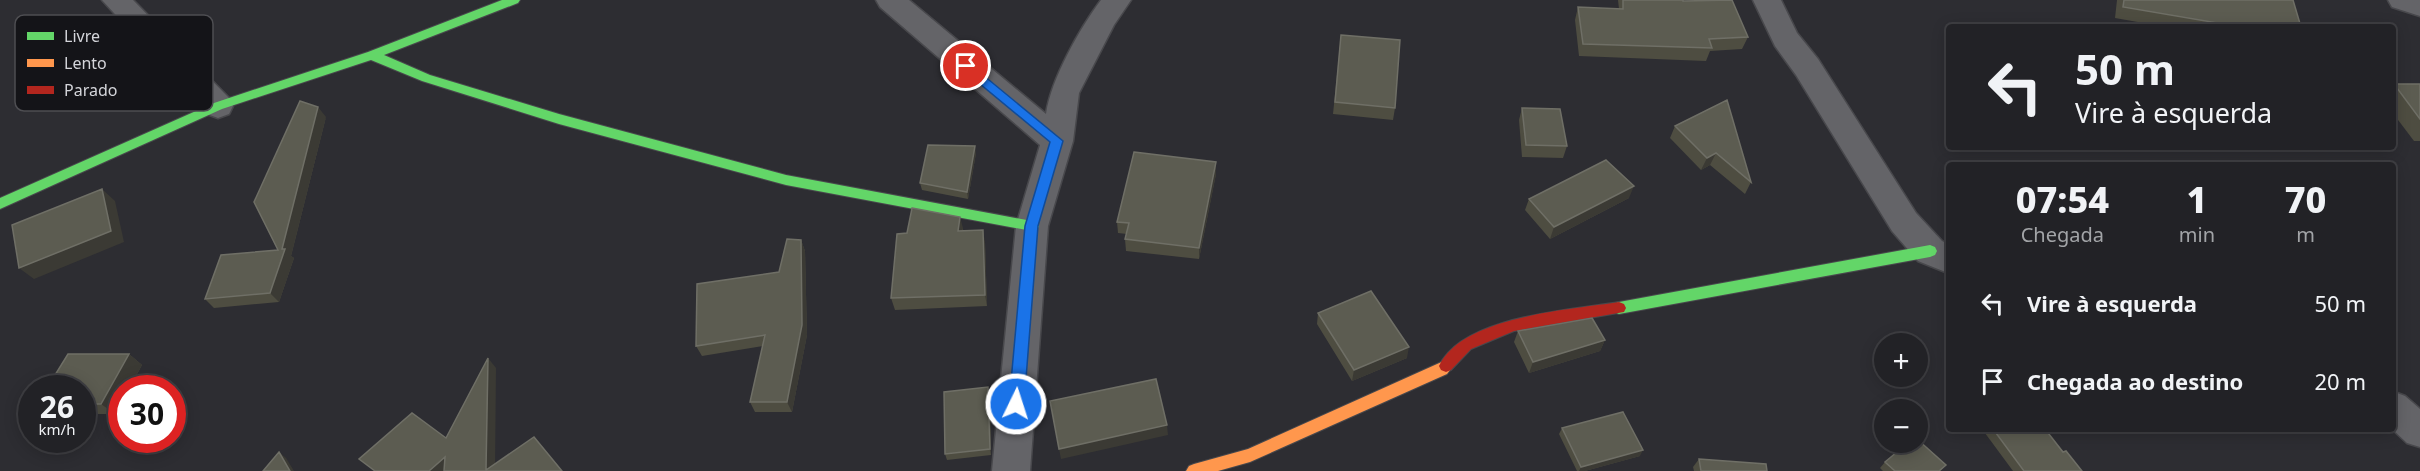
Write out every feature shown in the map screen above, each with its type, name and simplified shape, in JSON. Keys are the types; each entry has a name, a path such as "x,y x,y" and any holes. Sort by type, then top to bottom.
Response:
{"street":[{"path":"116,0 130,15"},
{"path":"213,108 372,55 514,0"},
{"path":"890,0 1057,141"},
{"path":"1011,471 1032,226 1057,141 1064,93 1102,20 1117,0"},
{"path":"1767,0 1785,38 1808,68 1827,102 1898,212 1939,255"},
{"path":"2402,0 2420,6"},
{"path":"372,55 426,78 559,119 786,180 1032,226"},
{"path":"213,101 218,106"},
{"path":"0,204 207,111"},
{"path":"1194,471 1250,455 1442,370 1466,345 1512,325 1939,255"},
{"path":"2396,410 2420,431"}],"building":[{"path":"1623,0 1732,0 1748,37 1709,39 1712,48 1583,44 1578,7 1623,9"},
{"path":"2124,0 2293,0 2300,24 2223,24 2123,7"},
{"path":"1341,35 1400,40 1395,108 1335,102"},
{"path":"2396,84 2420,84 2420,119 2396,87"},
{"path":"1727,100 1751,182 1716,153 1707,158 1675,126"},
{"path":"300,101 318,107 282,249 285,249 270,293 205,299 221,255 278,250 254,202"},
{"path":"1522,108 1560,109 1567,146 1526,145"},
{"path":"928,145 975,146 967,192 920,183"},
{"path":"1134,152 1216,162 1199,248 1125,239 1129,223 1117,222"},
{"path":"1606,160 1634,186 1554,227 1529,199"},
{"path":"102,189 111,231 19,268 12,225"},
{"path":"912,208 960,217 958,231 983,230 985,295 891,298 897,234 907,233"},
{"path":"787,239 801,240 802,325 787,402 750,402 765,335 696,346 697,284 779,272"},
{"path":"1371,291 1409,347 1354,370 1318,313"},
{"path":"1592,318 1605,340 1533,362 1518,331"},
{"path":"68,354 129,354 117,375 108,375 108,392 101,404 96,404 96,375 55,375"},
{"path":"488,358 486,470 534,437 562,471 444,471 445,457 429,471 375,471 359,459 412,413 446,438"},
{"path":"1156,379 1167,425 1059,449 1050,401"},
{"path":"988,387 990,449 945,454 944,392"},
{"path":"1623,412 1643,450 1581,467 1562,428"},
{"path":"1995,432 2047,432 2082,471 2024,471"},
{"path":"1928,449 1946,465 1939,471 1895,471 1885,462 1896,453 1928,453"},
{"path":"279,452 290,471 263,471"},
{"path":"1699,459 1766,464 1767,471 1701,471"}],"traffic: fast":[{"path":"213,108 372,55 514,0"},
{"path":"372,55 426,78 559,119 786,180 1032,226"},
{"path":"0,204 207,111"},
{"path":"1619,308 1930,251"}],"traffic: slow":[{"path":"1194,471 1250,455 1442,370 1446,366"}],"traffic: jam":[{"path":"1446,366 1466,345 1512,325 1619,308"}],"route":[{"path":"966,66 1057,141 1032,226 1016,404"}]}
